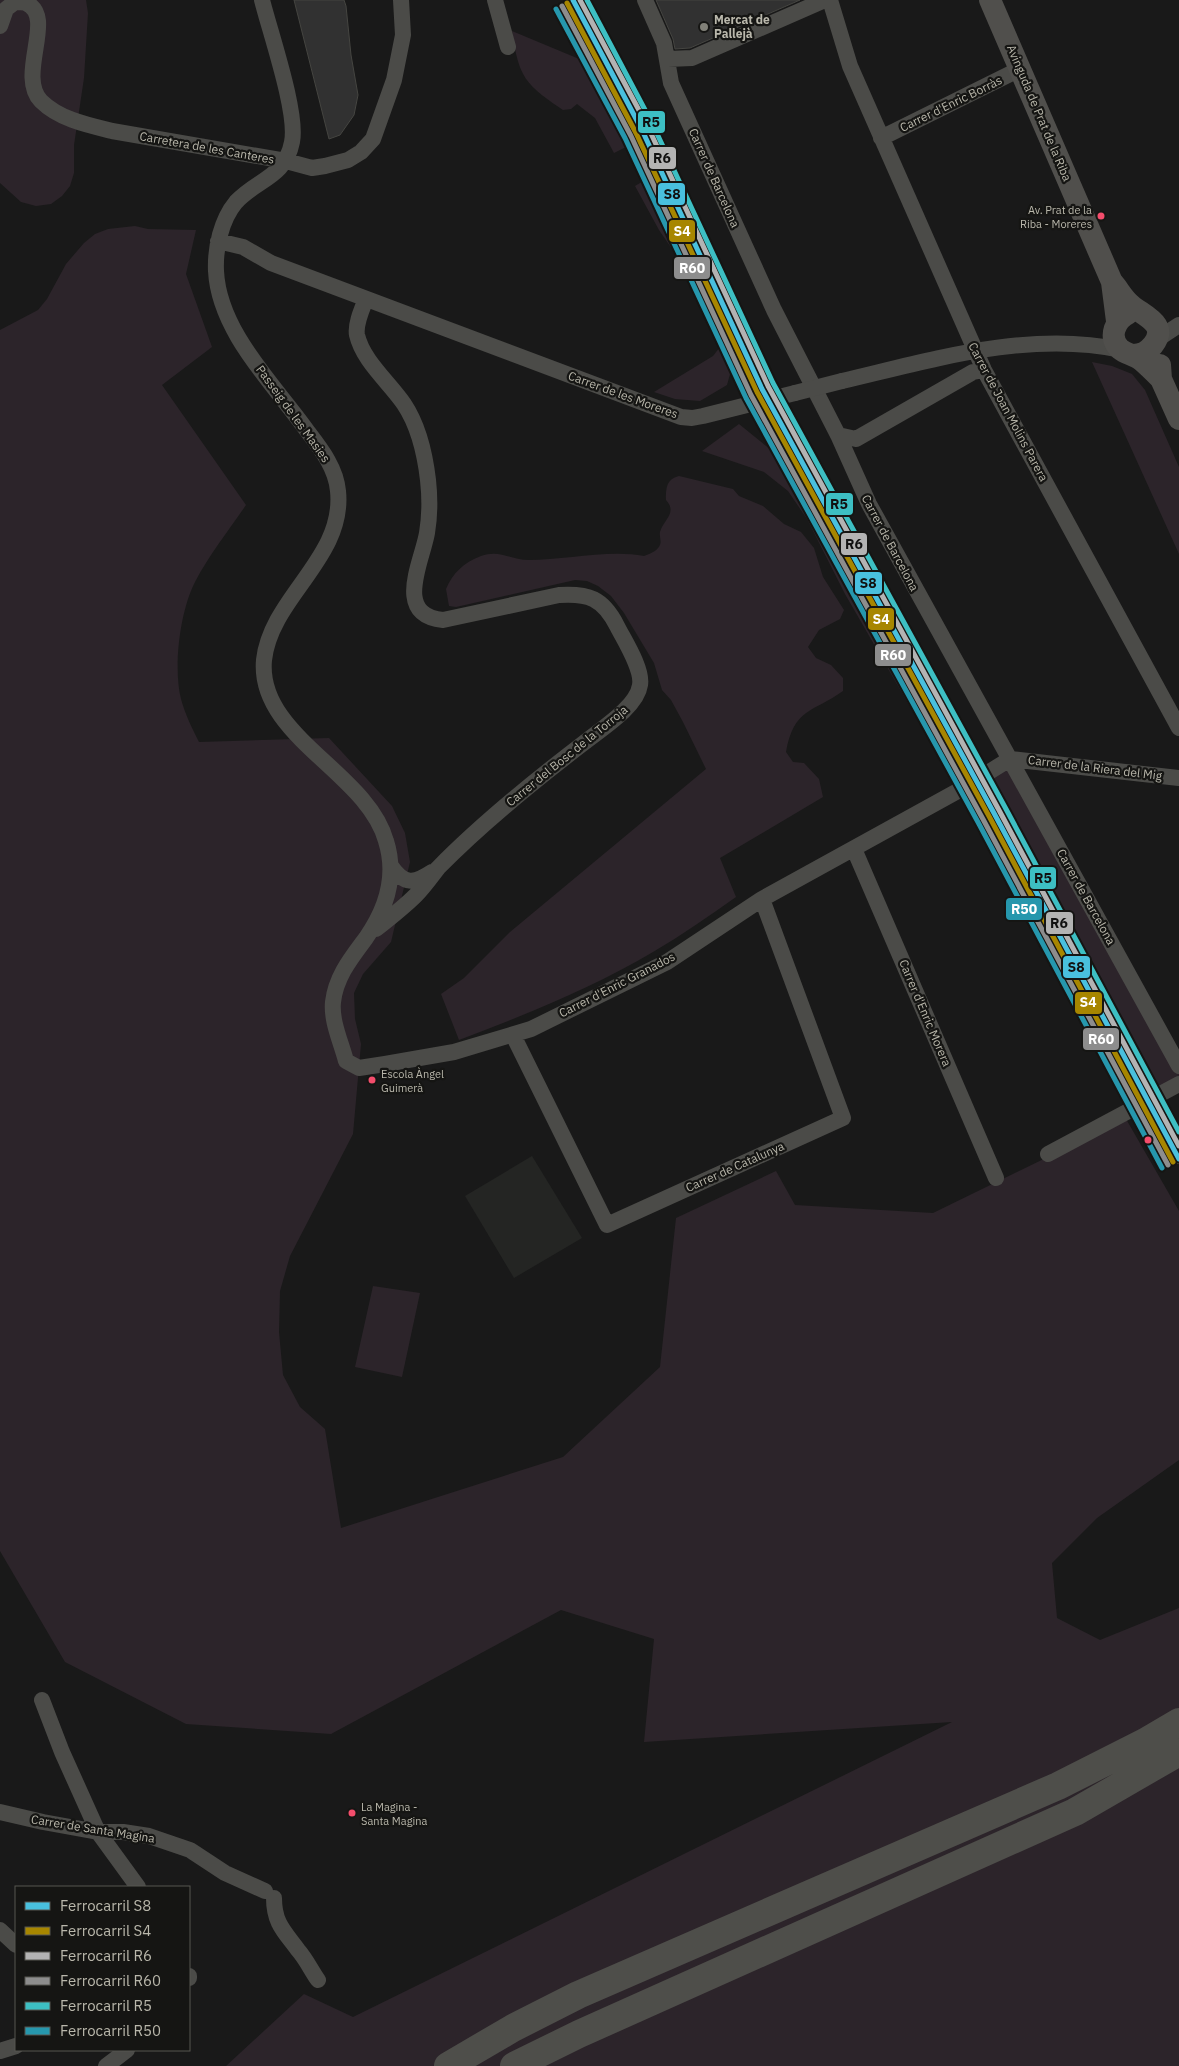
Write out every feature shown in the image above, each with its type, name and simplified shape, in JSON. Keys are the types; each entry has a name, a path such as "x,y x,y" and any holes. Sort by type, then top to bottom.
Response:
{"highway":[{"path":"448,2066 513,2028 578,1995 1058,1786 1145,1742 1179,1722"},
{"path":"514,2066 588,2030 1075,1812 1179,1752"}],"main road":[{"name":"Avinguda de Prat de la Riba","path":"990,0 1112,282"},
{"path":"1112,282 1116,325 1115,340 1161,379"},
{"path":"1112,282 1151,329 1161,379 1179,419"},
{"path":"1116,325 1129,313 1151,329"},
{"path":"1127,352 1143,354 1151,329"}],"street":[{"path":"262,0 291,116 292,140 286,162"},
{"name":"Carretera de les Canteres","path":"0,26 6,9 13,2 27,4 36,12 39,24 31,78 40,99 56,113 84,124 112,131 312,168 348,160 361,152 372,139 394,80 403,35 401,0"},
{"path":"495,0 508,47"},
{"name":"Carrer de Barcelona","path":"645,0 664,43 671,83 774,310 838,435 869,504 1179,1066"},
{"path":"668,59 692,58 825,0"},
{"name":"Carrer de Joan Molins Parera","path":"830,0 850,66 984,370 1179,728"},
{"name":"Carrer d'Enric Borràs","path":"882,138 1020,69"},
{"name":"Passeig de les Masies","path":"286,162 273,175 248,192 236,203 226,218 218,241 216,256 218,289 238,338 317,444 331,467 338,490 337,517 333,531 320,555 271,630 264,660 266,685 273,703 285,722 358,794 379,820 386,837 392,866 390,882 382,911"},
{"name":"Carrer de les Moreres","path":"218,241 243,248 271,263 681,417 703,416 975,350 1074,343 1093,339 1116,325"},
{"name":"Carrer del Bosc de la Torroja","path":"366,299 359,317 356,333 363,350 405,405 417,431 427,471 430,513 424,548 413,586 414,599 421,610 430,619 443,620 559,595 592,596 614,620 637,668 640,685 634,699 619,716 517,795 438,868 417,894 366,937"},
{"path":"1151,329 1179,320"},
{"path":"1151,329 1179,325"},
{"name":"Carrer de les Moreres","path":"1074,343 1127,352"},
{"path":"838,435 856,439 973,372 984,370"},
{"name":"Carrer de la Riera del Mig","path":"1010,759 1179,778"},
{"name":"Carrer d'Enric Granados","path":"382,911 350,958 339,981 333,1002 334,1023 346,1061 359,1068 454,1052 531,1029 666,962 762,899 854,849 1010,759"},
{"path":"965,786 1142,1104 1179,1156"},
{"name":"Carrer d'Enric Morera","path":"854,849 996,1178"},
{"path":"392,866 402,879 408,881 416,881 438,868"},
{"name":"Carrer de Catalunya","path":"513,1035 607,1225 843,1118 762,899"},
{"path":"1048,1154 1179,1084"},
{"path":"42,1700 62,1752 98,1832 137,1886"},
{"name":"Carrer de Santa Magina","path":"0,1812 98,1832 123,1832 149,1836 190,1850 225,1873 269,1894 281,1930 299,1951 318,1980"},
{"path":"0,1930 15,1944"},
{"path":"0,2051 15,2046"},
{"path":"106,2066 126,2051"}],"shaded area":[{"path":"0,0 86,0 88,13 84,78 74,145 74,173 70,186 62,196 51,204 36,206 21,202 0,183"},
{"path":"512,31 608,71 660,172 733,328 735,344 727,385 700,401 675,399 654,392 713,356 720,347 716,320 700,279 670,246 635,186 645,180 628,146 614,153 595,118 577,104 571,109 563,110 532,86 521,70"},
{"path":"135,226 148,229 196,230 186,274 212,347 162,385 246,505 213,552 195,582 185,608 179,639 178,671 181,699 189,721 199,742 329,738 392,806 405,833 410,862 391,942 363,974 354,993 355,1019 361,1044 353,1134 290,1256 280,1291 279,1332 283,1375 300,1407 325,1429 341,1528 563,1457 660,1367 676,1218 776,1171 795,1205 933,1213 1126,1119 1179,1211 1179,1460 1097,1518 1052,1563 1057,1618 1100,1640 1179,1608 1179,2066 226,2066 304,1994 353,2017 952,1722 644,1742 654,1639 561,1610 331,1734 186,1724 65,1662 0,1551 0,330 38,310 47,299 66,264 84,243 95,234 108,229"},
{"path":"1092,362 1112,366 1132,374 1145,390 1179,467 1179,554"},
{"path":"739,424 829,497 965,763 947,771 845,594 807,519 788,491 764,472 702,451"},
{"path":"679,476 733,489 739,496 763,506 784,524 801,532 814,548 823,577 844,610 840,619 819,630 808,647 816,658 831,665 843,678 843,691 813,708 799,719 789,738 786,752 793,762 804,763 819,779 823,797 720,858 736,897 695,925 653,952 582,989 533,1011 459,1040 441,994 464,978 510,932 706,769 671,700 662,690 654,663 624,613 611,596 598,586 587,581 575,580 456,607 449,606 446,589 455,573 464,565 488,554 500,554 522,560 543,560 602,554 644,556 652,553 661,542 660,532 671,509 666,500 669,482 671,479"},
{"path":"1009,763 1179,1066 1179,1084 1142,1104 974,785"},
{"path":"532,1156 582,1238 514,1278 465,1196"},
{"path":"373,1286 420,1293 402,1377 355,1367"}],"building":[{"path":"294,0 344,0 346,6 351,55 358,95 354,115 340,135 329,139"},
{"name":"Mercat de Pallejà","path":"656,0 800,0 690,48 675,49 673,39"}],"rail line":[{"name":"S8","path":"573,0 642,130 762,389 995,815 1179,1159"},
{"name":"R6","path":"580,0 648,127 768,386 1179,1146"},
{"name":"R5","path":"587,0 653,125 773,383 1006,809 1179,1132"},
{"name":"S4","path":"567,3 636,133 757,392 990,818 1173,1162"},
{"name":"R60","path":"562,6 631,136 751,395 984,821 1168,1165"},
{"name":"R50","path":"556,9 625,138 746,398 979,824 1162,1168"}],"place":[{"name":"Mercat de Pallejà","path":"704,27"},
{"name":"Av. Prat de la Riba - Moreres","path":"1101,216"},
{"name":"Escola Àngel Guimerà","path":"372,1080"},
{"name":"La Magina - Santa Magina","path":"352,1813"}]}
